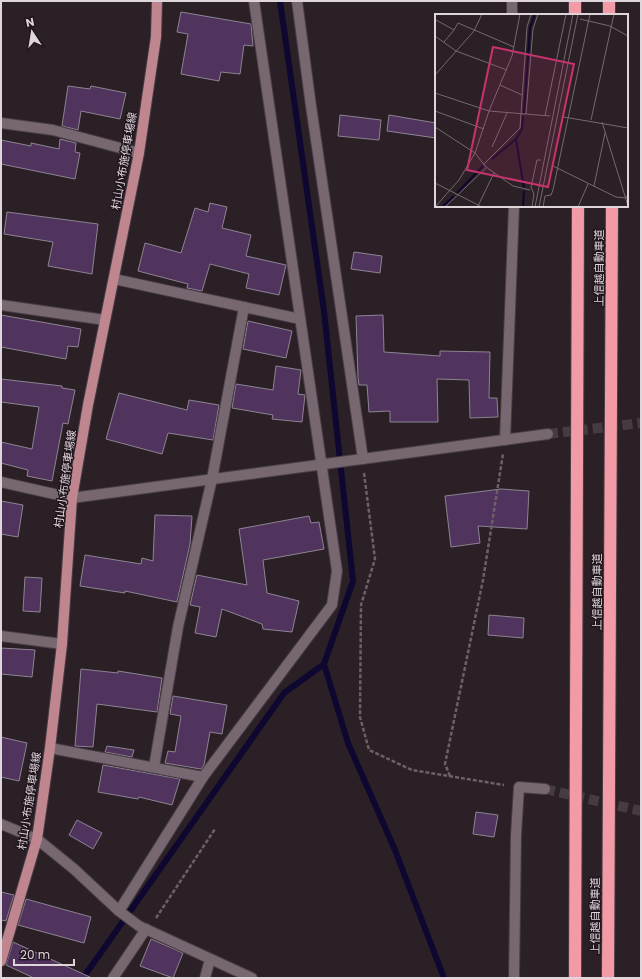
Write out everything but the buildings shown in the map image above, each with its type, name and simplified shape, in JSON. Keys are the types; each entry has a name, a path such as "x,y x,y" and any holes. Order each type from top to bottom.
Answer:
{"highway":[{"path":"575,1 575,14"},
{"path":"609,1 609,14"},
{"name":"上信越自動車道","path":"575,978 578,207"},
{"name":"上信越自動車道","path":"608,978 612,207"}],"main road":[{"name":"村山小布施停車場線","path":"1,961 37,839 50,748 62,644 72,498 88,405 139,153 156,37 156,1"}],"street":[{"path":"119,911 202,777 332,605 337,572 324,464 300,319 254,1"},
{"path":"297,1 363,459"},
{"path":"512,1 512,14"},
{"path":"1,123 53,130 139,153"},
{"path":"505,440 514,207"},
{"path":"114,279 300,319"},
{"path":"1,305 105,320"},
{"path":"154,767 178,628 212,479 244,307"},
{"path":"1,482 72,498 548,434"},
{"path":"1,636 62,644"},
{"path":"50,748 202,777"},
{"path":"514,978 516,835 519,787 545,789"},
{"path":"1,824 37,839 74,869 119,911 146,929 252,978"},
{"path":"113,978 146,929"},
{"path":"205,978 210,959"}],"path":[{"path":"450,776 445,764 483,580 505,440"},
{"path":"363,459 375,559 361,605 360,717 369,750 412,770 519,787"},
{"path":"146,929 159,916 215,828"}],"waterway":[{"path":"83,978 284,693 324,664 353,581 324,311 280,1"},
{"path":"324,664 348,743 395,850 444,978"}],"tunnel":[{"path":"548,434 641,423"},
{"path":"545,789 641,811"}]}
